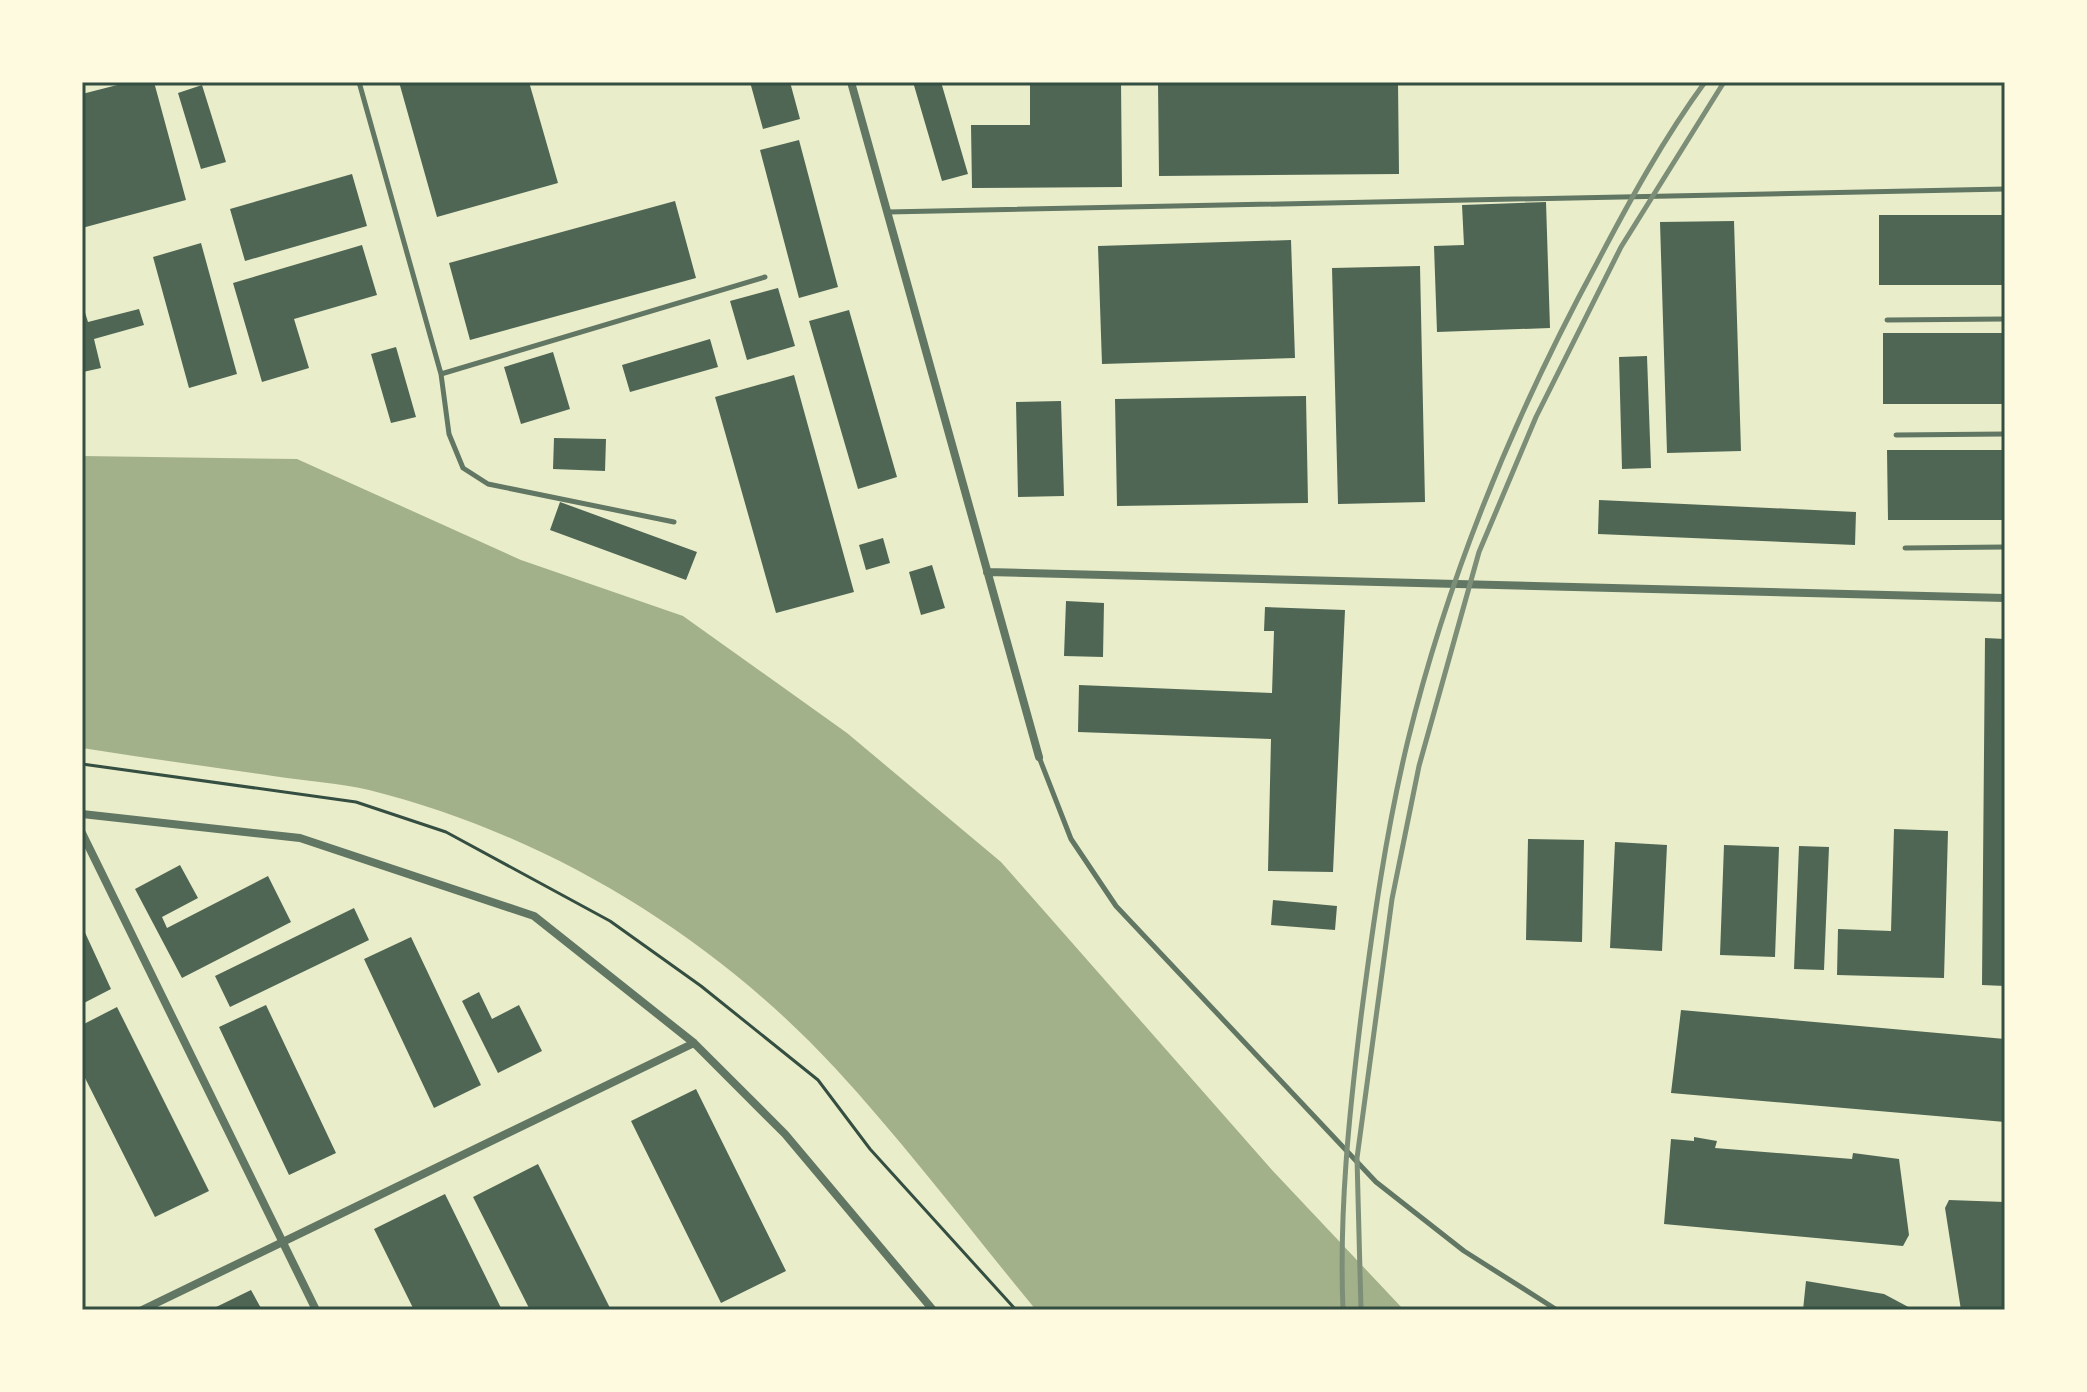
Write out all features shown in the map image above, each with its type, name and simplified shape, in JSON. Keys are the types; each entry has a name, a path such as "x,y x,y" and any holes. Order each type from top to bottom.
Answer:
{"street":[{"path":"851,82 1039,757"},
{"path":"987,572 2005,598"},
{"path":"82,814 300,838 534,916 694,1043 785,1134 933,1310"},
{"path":"82,833 316,1310"},
{"path":"142,1310 694,1043"}],"lane":[{"path":"359,82 441,374 449,434 463,468 511,491 674,522"},
{"path":"887,212 2005,189"},
{"path":"441,374 765,277"},
{"path":"1887,320 2005,319"},
{"path":"1896,435 2005,434"},
{"path":"1905,548 2005,547"},
{"path":"1039,757 1071,839 1126,918 1376,1182 1464,1251 1557,1310"}],"shaded area":[{"path":"82,456 297,459 521,560 683,616 847,733 1001,862 1272,1170 1404,1310 1036,1310 887,1127 787,1020 680,933 622,896 562,862 499,833 435,809 369,790 82,748"}],"building":[{"path":"129,82 154,82 186,200 82,228 82,94"},
{"path":"399,82 529,82 558,183 437,217"},
{"path":"750,82 790,82 800,119 763,129"},
{"path":"913,82 941,82 968,174 942,181"},
{"path":"1030,82 1121,82 1122,187 972,188 971,125 1030,125"},
{"path":"1158,82 1398,82 1399,174 1159,176"},
{"path":"202,85 226,162 201,169 178,93"},
{"path":"799,140 838,287 799,298 760,150"},
{"path":"352,174 367,226 245,261 230,209"},
{"path":"675,201 696,278 470,340 449,263"},
{"path":"1546,202 1550,328 1437,332 1434,246 1464,245 1462,205"},
{"path":"1879,215 2005,215 2005,285 1879,285"},
{"path":"1734,221 1741,451 1667,453 1660,222"},
{"path":"1291,240 1295,358 1102,364 1098,246"},
{"path":"201,243 237,374 189,388 153,257"},
{"path":"362,245 377,295 294,319 309,368 262,382 233,283"},
{"path":"1420,266 1425,502 1338,504 1332,268"},
{"path":"778,288 795,346 747,360 730,301"},
{"path":"82,303 88,322 139,309 144,325 94,339 101,368 83,372"},
{"path":"849,310 897,477 858,489 809,321"},
{"path":"1883,333 2005,333 2005,404 1883,404"},
{"path":"710,339 718,367 630,392 622,365"},
{"path":"396,347 416,417 391,423 371,354"},
{"path":"553,352 570,409 521,424 504,367"},
{"path":"1647,356 1651,468 1622,469 1619,357"},
{"path":"794,375 854,592 776,613 715,397"},
{"path":"1306,396 1308,503 1117,506 1115,399"},
{"path":"1061,401 1064,496 1018,497 1016,402"},
{"path":"554,438 606,439 605,471 553,469"},
{"path":"1887,450 2005,450 2005,520 1888,520"},
{"path":"1599,500 1856,512 1855,545 1598,534"},
{"path":"560,502 697,552 686,580 550,530"},
{"path":"883,538 890,563 866,570 859,545"},
{"path":"932,565 945,608 921,615 909,572"},
{"path":"1066,601 1104,603 1103,657 1064,656"},
{"path":"1265,607 1345,610 1333,872 1268,871 1271,739 1078,732 1079,685 1272,693 1274,631 1264,631"},
{"path":"1985,638 2005,639 2005,986 1982,985"},
{"path":"1894,829 1948,831 1944,978 1837,975 1838,929 1891,931"},
{"path":"1528,839 1584,840 1582,942 1526,940"},
{"path":"1615,842 1667,845 1662,951 1610,948"},
{"path":"1724,845 1779,847 1775,957 1720,955"},
{"path":"1799,846 1829,847 1824,970 1794,969"},
{"path":"180,865 198,898 162,917 167,928 268,876 291,922 182,978 135,889"},
{"path":"1273,900 1337,906 1335,930 1271,925"},
{"path":"354,908 369,940 230,1007 215,976"},
{"path":"82,926 111,989 82,1004 83,970"},
{"path":"411,937 481,1085 434,1108 364,959"},
{"path":"479,992 492,1019 519,1005 542,1051 498,1073 462,1001"},
{"path":"266,1005 336,1153 289,1175 219,1027"},
{"path":"117,1007 209,1191 155,1217 82,1072 82,1025"},
{"path":"1681,1010 2005,1039 2005,1122 1671,1093"},
{"path":"696,1089 786,1271 721,1303 631,1121"},
{"path":"1694,1137 1717,1141 1715,1148 1852,1159 1853,1153 1899,1159 1909,1235 1903,1246 1664,1224 1671,1139 1694,1141"},
{"path":"538,1164 611,1310 530,1310 473,1197"},
{"path":"445,1194 502,1310 414,1310 374,1229"},
{"path":"1949,1200 2005,1202 2005,1310 1961,1310 1945,1208"},
{"path":"1806,1281 1884,1294 1914,1310 1803,1310"},
{"path":"251,1290 262,1310 210,1310"}],"railway":[{"path":"1343,1310 1342,1236 1346,1163 1375,912 1408,740 1443,616 1488,494 1539,376 1635,192 1705,82"},
{"path":"1361,1310 1357,1158 1392,899 1419,766 1479,552 1536,417 1621,247 1724,82"}]}
